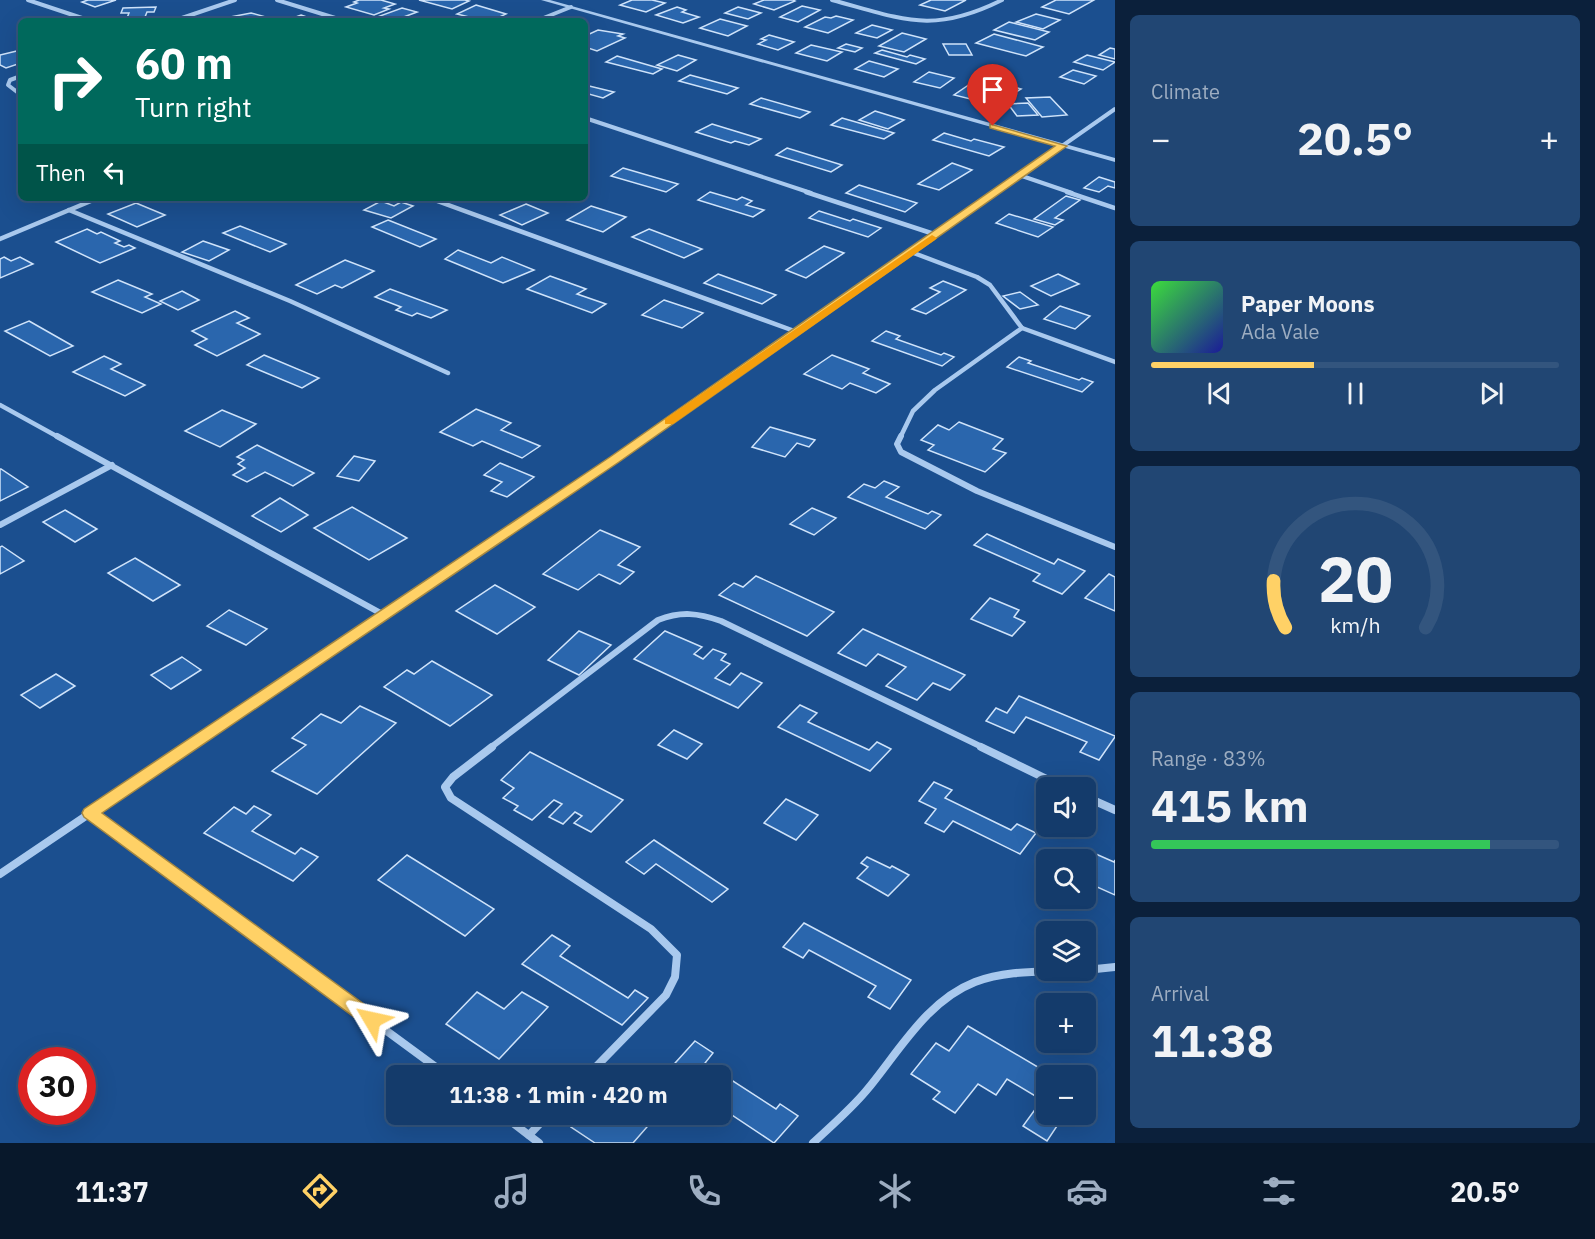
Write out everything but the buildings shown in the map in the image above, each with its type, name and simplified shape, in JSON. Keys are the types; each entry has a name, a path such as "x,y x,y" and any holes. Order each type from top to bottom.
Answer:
{"street":[{"path":"28,0 82,18"},
{"path":"182,18 235,0"},
{"path":"277,0 335,18"},
{"path":"544,0 1115,160"},
{"path":"832,0 902,17 943,22 974,14 1002,0"},
{"path":"544,18 571,7"},
{"path":"18,77 10,80 8,85 11,90 18,94"},
{"path":"0,874 797,332 1115,109"},
{"path":"588,119 937,235"},
{"path":"1022,176 1115,208"},
{"path":"0,239 91,201"},
{"path":"437,201 797,332"},
{"path":"69,210 290,302 448,373"},
{"path":"911,252 956,268 990,285 1022,328 1115,362"},
{"path":"1022,328 935,390 913,411 897,444 901,453 977,491 1115,547"},
{"path":"0,405 384,615"},
{"path":"0,525 112,465"},
{"path":"598,1065 666,995 675,977 676,955 651,929 451,798 445,787 453,777 658,620 677,612 695,613 721,621 1042,777"},
{"path":"1096,801 1115,810"},
{"path":"90,813 433,1065"},
{"path":"1096,969 1115,967"},
{"path":"813,1143 853,1106 924,1020 953,994 976,982 1004,976 1036,973"},
{"path":"516,1125 539,1143"},
{"path":"529,1135 539,1125"}],"slow traffic":[{"path":"669,421 932,238"}],"route":[{"path":"372,1020 90,813 614,459 1062,146 993,126"}]}
